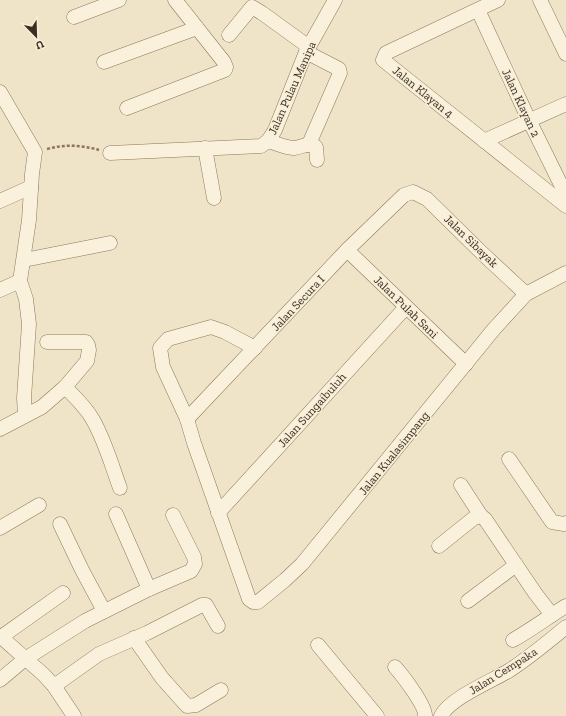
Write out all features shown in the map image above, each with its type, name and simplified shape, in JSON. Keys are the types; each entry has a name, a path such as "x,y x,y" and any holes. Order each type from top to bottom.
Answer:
{"street":[{"path":"74,17 119,0"},
{"path":"128,108 225,70 226,67 224,62 175,0"},
{"name":"Jalan Pulau Manipa","path":"110,153 261,146 268,141 275,130 308,50 335,0"},
{"name":"Jalan Klayan 4","path":"498,0 386,53 383,60 566,206"},
{"path":"540,0 566,54"},
{"path":"229,35 252,7 262,13 308,50 340,69 340,73 309,144"},
{"name":"Jalan Klayan 2","path":"478,10 566,195"},
{"path":"104,62 197,28"},
{"path":"0,92 35,152 29,220 20,281 26,299 29,324 24,398 25,415"},
{"path":"484,141 566,104"},
{"path":"268,141 292,148 309,144 316,147 317,160"},
{"path":"205,148 214,198"},
{"path":"0,200 31,187"},
{"name":"Jalan Secura I","path":"187,419 347,250 404,195 413,192"},
{"name":"Jalan Sibayak","path":"413,192 427,199 526,294"},
{"path":"24,260 110,243"},
{"name":"Jalan Pulah Sani","path":"347,250 466,364"},
{"name":"Jalan Kualasimpang","path":"218,513 249,599 253,602 258,602 302,564 494,329 526,294 566,273"},
{"path":"0,290 20,281"},
{"name":"Jalan Sungaibuluh","path":"218,513 406,308"},
{"path":"218,513 187,419 163,367 160,348 168,340 211,328 225,332 255,348"},
{"path":"0,429 42,407 65,387 87,361 89,350 86,342 47,342"},
{"path":"65,387 85,408 99,431 120,488"},
{"path":"509,459 552,522 566,523"},
{"path":"461,485 481,516 486,519 516,565 552,615"},
{"path":"0,528 39,505"},
{"path":"116,514 149,589"},
{"path":"0,680 25,659 85,621 149,589 191,571 195,564 194,557 173,515"},
{"path":"439,546 474,518 481,516"},
{"path":"60,524 104,612"},
{"path":"468,601 516,565"},
{"path":"63,593 1,636 44,675 54,686 74,716"},
{"path":"54,686 99,654 202,605 206,605 209,608 218,626"},
{"path":"513,640 566,606"},
{"name":"Jalan Cempaka","path":"441,716 454,702 510,669 550,641 566,627"},
{"path":"134,638 162,678 187,706 191,707 196,705 221,690"},
{"path":"318,645 377,716"},
{"path":"395,667 416,695 426,712 425,716"}],"path":[{"path":"35,152 60,146 85,146 110,153"}]}
